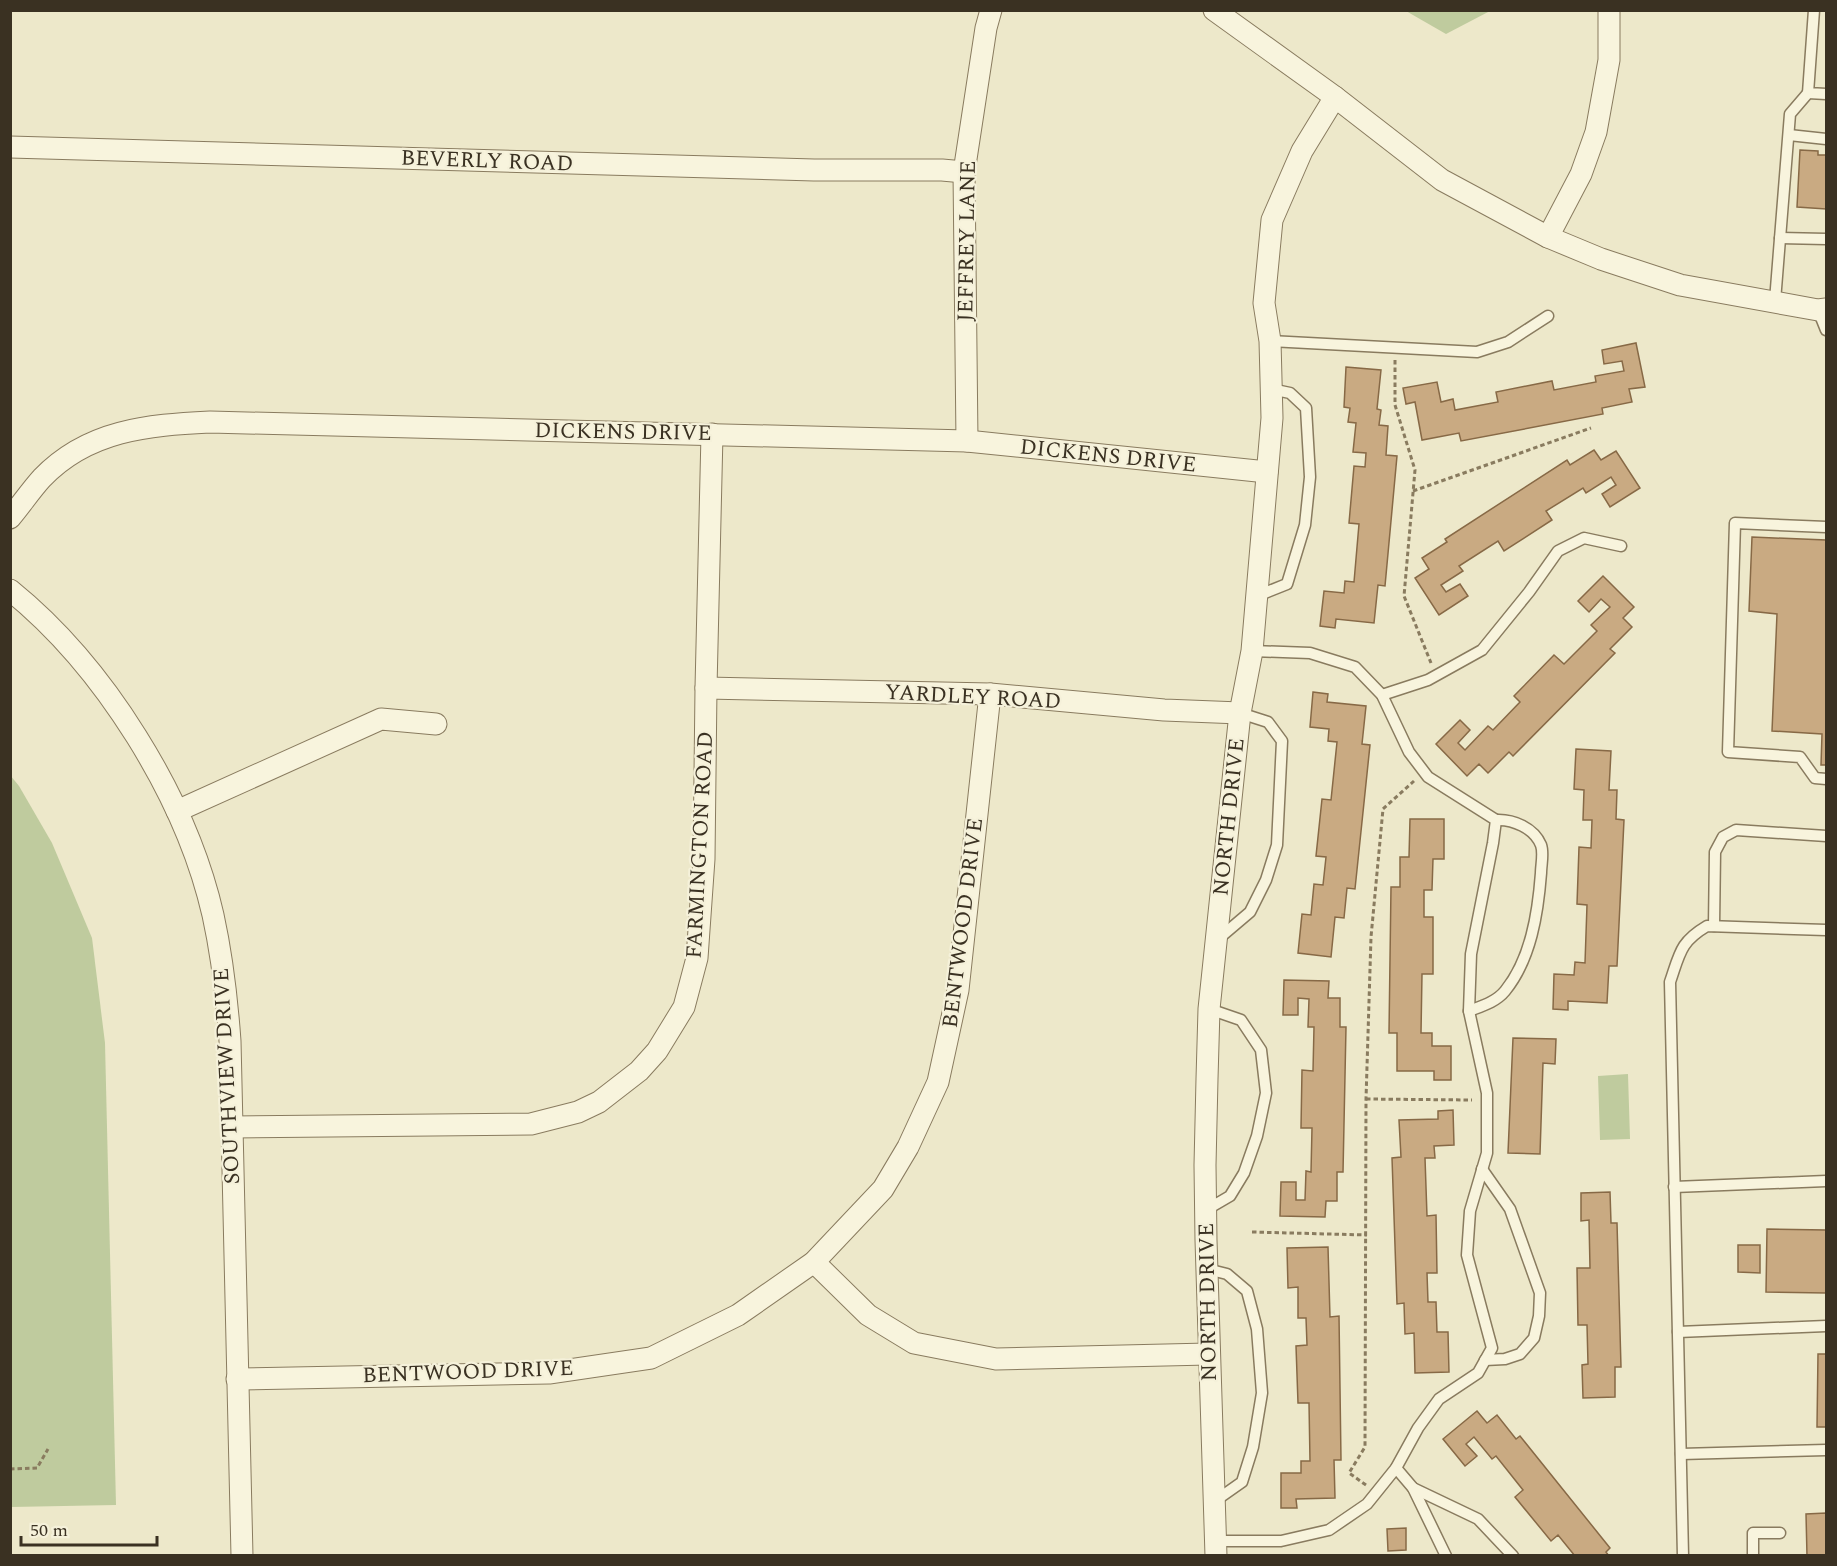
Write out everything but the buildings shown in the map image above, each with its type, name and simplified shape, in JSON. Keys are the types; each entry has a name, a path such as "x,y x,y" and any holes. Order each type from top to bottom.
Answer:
{"street":[{"name":"JEFFREY LANE","path":"967,441 964,172 986,28 991,10"},
{"path":"1214,10 1335,97 1442,180 1548,237 1601,260 1680,285 1822,310"},
{"path":"1548,237 1581,174 1596,132 1609,60 1609,10"},
{"name":"NORTH DRIVE","path":"1216,1548 1208,1354 1204,1165 1209,1009 1240,713 1252,651 1272,418 1270,341 1264,303 1272,220 1302,151 1335,97"},
{"name":"BEVERLY ROAD","path":"10,147 814,171 942,170 964,172"},
{"name":"DICKENS DRIVE","path":"10,518 42,478 69,456 111,435 158,424 210,422 967,441 1267,472"},
{"name":"FARMINGTON ROAD","path":"232,1127 531,1124 578,1112 599,1102 639,1071 657,1051 684,1007 697,958 704,859 712,434"},
{"name":"SOUTHVIEW DRIVE","path":"10,590 33,608 84,663 139,741 177,811 212,913 227,1002 242,1556"},
{"name":"YARDLEY ROAD","path":"706,688 990,694 1164,710 1240,713"},
{"name":"BENTWOOD DRIVE","path":"237,1379 549,1372 651,1358 738,1316 814,1262 883,1189 908,1148 938,1082 958,990 990,694"},
{"path":"177,811 381,719 436,724"},
{"path":"814,1262 868,1316 914,1343 996,1359 1208,1354"}],"lane":[{"path":"1775,301 1790,114 1808,93 1814,10"},
{"path":"1808,93 1827,94"},
{"path":"1789,135 1827,139"},
{"path":"1780,238 1827,239"},
{"path":"1822,310 1827,330"},
{"path":"1270,341 1477,352 1508,342 1548,316"},
{"path":"1257,596 1287,584 1305,525 1310,477 1306,408 1290,393 1271,389"},
{"path":"1827,527 1735,523 1728,752 1800,756 1815,778 1827,779"},
{"path":"1382,695 1436,676 1482,650 1529,592 1558,551 1584,538 1621,546"},
{"path":"1252,651 1310,653 1355,667 1382,695 1409,752 1428,777 1496,820 1514,822 1536,837 1542,848 1539,898 1532,935 1518,969 1505,992 1494,1001 1469,1011"},
{"path":"1216,940 1250,912 1266,880 1277,845 1282,741 1268,722 1240,713"},
{"path":"1216,1548 1281,1541 1329,1530 1366,1504 1396,1468 1418,1428 1439,1399 1478,1372 1492,1348 1467,1255 1470,1210 1487,1153 1487,1100 1469,1011 1471,954 1496,820"},
{"path":"1714,926 1715,852 1722,837 1736,830 1827,836"},
{"path":"1683,1556 1670,982 1682,947 1690,936 1707,926 1827,930"},
{"path":"1206,1210 1230,1196 1244,1173 1257,1136 1266,1093 1261,1050 1241,1020 1209,1009"},
{"path":"1482,1168 1510,1209 1540,1293 1539,1316 1534,1338 1520,1354 1505,1359 1485,1360"},
{"path":"1674,1187 1827,1181"},
{"path":"1207,1269 1227,1274 1247,1291 1257,1329 1262,1393 1253,1447 1242,1482 1215,1501"},
{"path":"1678,1332 1827,1326"},
{"path":"1681,1454 1827,1450"},
{"path":"1396,1468 1413,1488 1446,1556"},
{"path":"1413,1488 1478,1519 1513,1556"},
{"path":"1753,1556 1753,1533 1780,1533"}],"path":[{"path":"1395,348 1395,405 1415,470 1404,596 1436,676"},
{"path":"1413,491 1591,429"},
{"path":"1376,1492 1349,1473 1365,1447 1366,1099 1371,937 1383,809 1424,771"},
{"path":"1366,1099 1487,1100"},
{"path":"1252,1232 1366,1234"},
{"path":"10,1469 37,1468 48,1449"}],"green space":[{"path":"1406,11 1490,11 1446,34"},
{"path":"10,775 19,786 52,843 92,938 105,1043 116,1505 11,1507"},
{"path":"1628,1074 1630,1139 1600,1140 1598,1076"}]}
